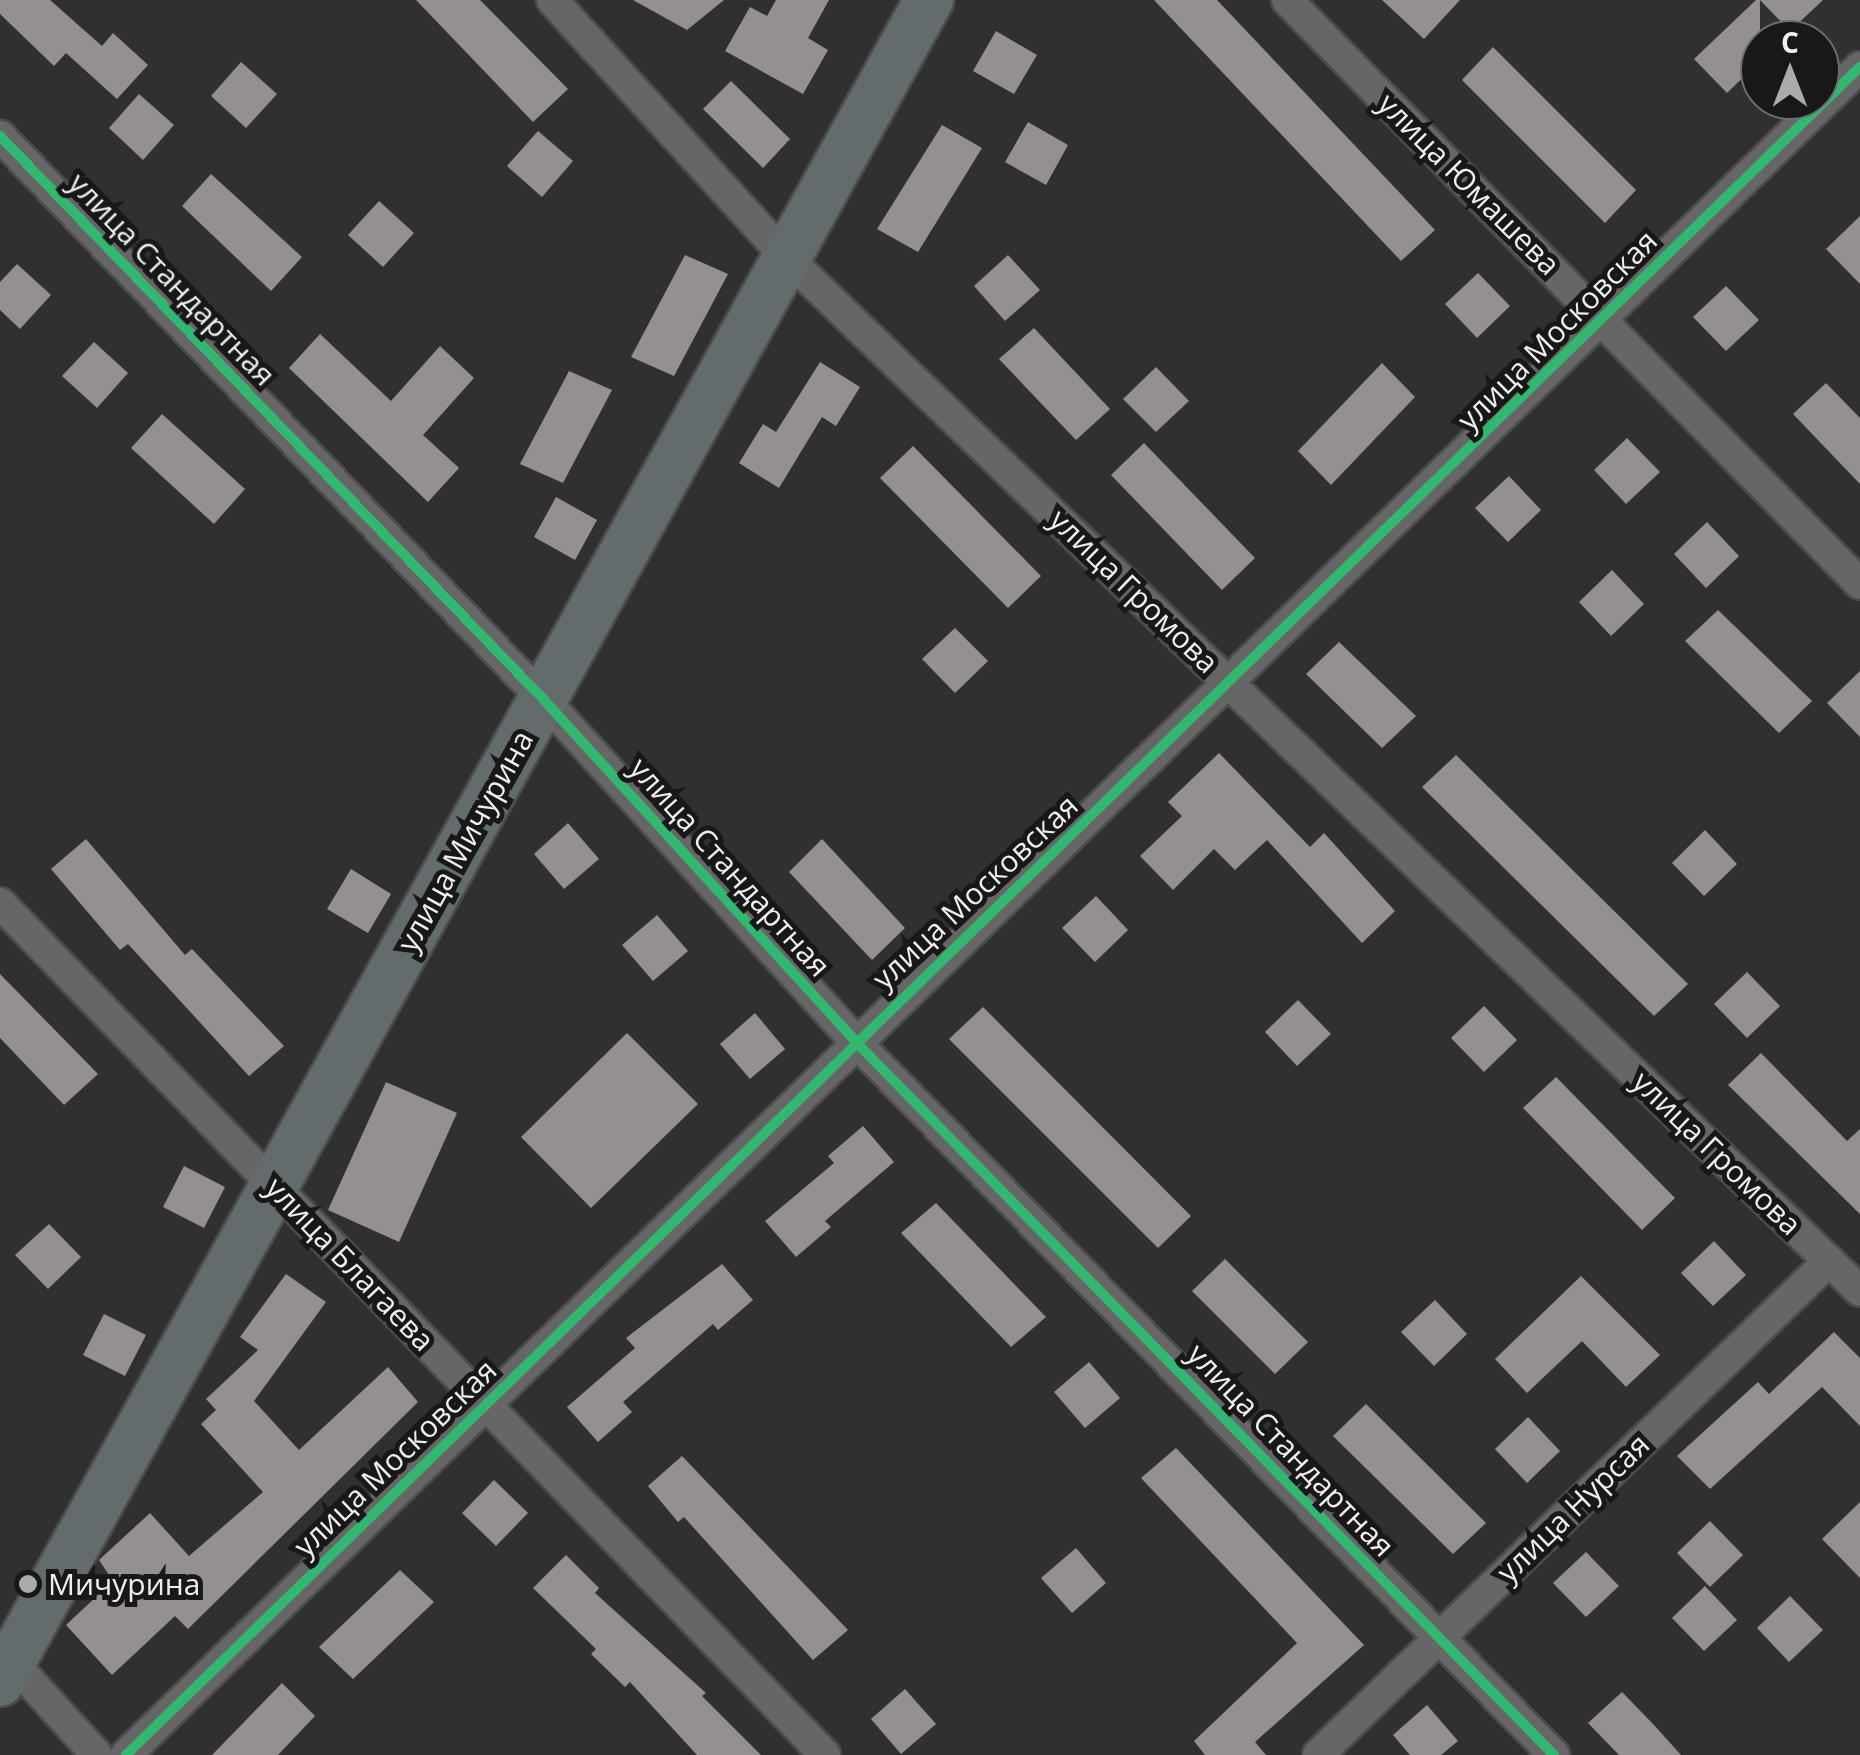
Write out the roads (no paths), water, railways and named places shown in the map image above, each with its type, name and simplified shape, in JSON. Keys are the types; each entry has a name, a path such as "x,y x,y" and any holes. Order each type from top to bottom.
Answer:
{"main road":[{"name":"улица Мичурина","path":"4,1664 544,700 929,0"}],"street":[{"name":"улица Громова","path":"552,0 787,258 1860,1292"},
{"name":"улица Юмашева","path":"1287,0 1860,584"},
{"name":"улица Московская","path":"126,1755 854,1040 1232,685 1860,67"},
{"name":"улица Стандартная","path":"0,136 544,700 854,1040 1554,1755"},
{"name":"улица Благаева","path":"0,902 825,1755"},
{"name":"улица Нурсая","path":"1318,1755 1829,1261"},
{"path":"4,1664 97,1755"}],"place":[{"name":"Мичурина","path":"28,1584"}]}
